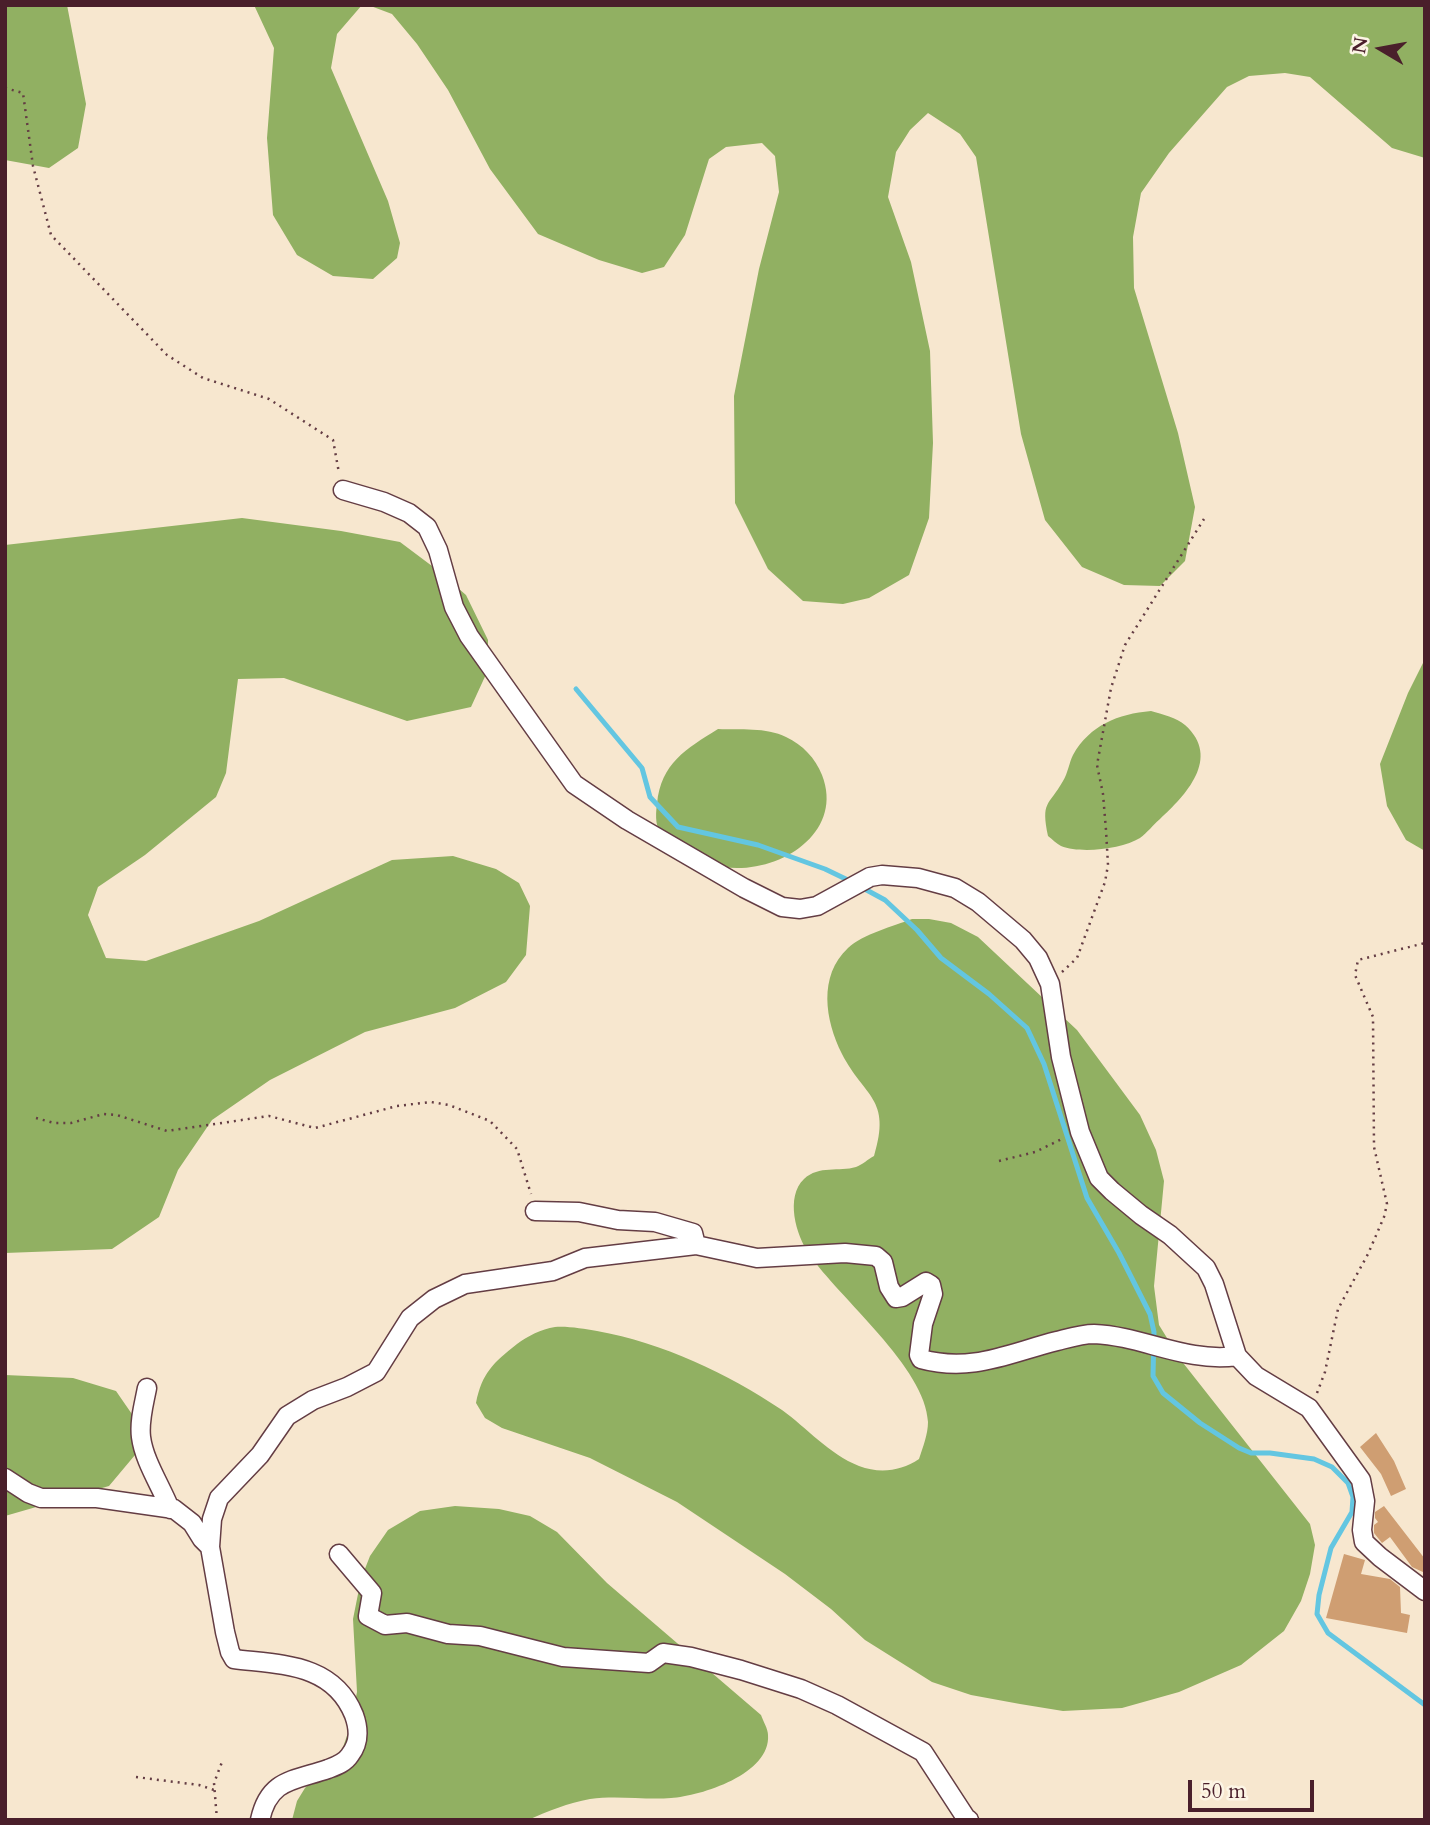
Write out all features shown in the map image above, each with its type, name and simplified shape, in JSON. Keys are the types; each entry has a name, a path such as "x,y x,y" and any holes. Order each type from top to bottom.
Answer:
{"street":[{"path":"343,490 396,507 427,527 438,550 454,607 469,636 574,784 638,827 782,907 800,909 817,905 870,877 897,875 955,888 978,902 1023,940 1038,958 1050,985 1060,1057 1080,1132 1100,1178 1141,1215 1171,1235 1206,1268 1214,1284 1237,1356 1256,1376 1309,1408 1361,1480 1365,1501 1362,1530 1364,1542 1425,1591"},
{"path":"535,1211 579,1212 618,1220 655,1223 692,1233 696,1245"},
{"path":"260,1820 267,1797 276,1787 340,1765 350,1756 359,1728 349,1703 328,1680 315,1672 293,1666 234,1659 227,1642 210,1547 212,1520 219,1498 260,1455 287,1416 313,1400 376,1372 406,1323 434,1299 465,1284 554,1271 585,1258 696,1245 757,1258 845,1253 876,1256 883,1262 889,1287 896,1298 926,1282 929,1283 933,1294 923,1324 919,1355 927,1361 953,1365 987,1362 1040,1345 1093,1334 1206,1357 1237,1356"},
{"path":"147,1388 141,1436 144,1450 170,1509"},
{"path":"5,1478 41,1498 97,1498 170,1509 183,1514 210,1547"},
{"path":"339,1554 372,1593 368,1616 386,1625 407,1623 448,1634 480,1636 563,1657 649,1663 663,1653 691,1657 801,1689 837,1704 923,1752 969,1820"}],"path":[{"path":"5,88 23,93 33,166 51,235 167,355 203,377 269,399 333,440 343,490"},
{"path":"1050,985 1077,958 1105,882 1108,866 1106,830 1097,765 1111,688 1125,645 1204,519"},
{"path":"1309,1408 1325,1372 1338,1309 1368,1254 1387,1204 1374,1147 1373,1017 1355,975 1356,965 1358,960 1425,943"},
{"path":"36,1118 71,1123 104,1114 117,1115 167,1131 268,1116 315,1128 397,1106 431,1102 449,1105 490,1121 517,1149 535,1211"},
{"path":"999,1161 1034,1152 1057,1141"},
{"path":"217,1820 214,1783 222,1762"},
{"path":"136,1777 199,1785 214,1790"}],"green space":[{"path":"5,5 67,5 86,104 78,148 49,168 5,160"},
{"path":"254,5 362,5 337,34 331,68 388,201 400,243 397,258 373,279 333,276 297,255 273,215 267,138 274,48"},
{"path":"368,5 1425,5 1425,158 1392,148 1310,77 1285,73 1249,76 1227,87 1169,153 1141,193 1133,237 1134,288 1178,433 1195,507 1185,561 1160,586 1124,585 1082,567 1045,520 1021,434 976,157 960,134 928,113 910,130 896,152 888,197 911,262 930,351 933,443 929,518 909,575 869,598 843,604 803,601 768,569 735,503 734,396 759,269 779,192 775,156 762,143 726,147 709,159 685,235 664,267 642,273 599,260 538,234 490,169 448,90 417,44 392,14"},
{"path":"242,518 400,542 466,595 488,640 488,670 471,707 407,721 284,678 238,679 226,773 216,797 145,855 98,887 88,915 106,958 146,961 259,921 392,860 453,856 496,869 519,883 530,906 526,955 506,982 455,1008 365,1032 270,1080 212,1120 178,1170 159,1217 112,1249 5,1253 5,545"},
{"path":"1425,659 1425,851 1406,840 1387,806 1380,764 1408,693"},
{"path":"1151,711 1182,723 1196,738 1200,763 1189,788 1145,834 1132,842 1090,850 1058,844 1048,836 1046,810 1065,778 1073,755 1088,736 1106,723 1127,715"},
{"path":"718,729 770,732 786,737 808,753 822,775 827,798 823,818 812,836 796,850 776,861 754,867 732,868 710,864 665,839 658,828 656,814 659,790 670,768 686,751"},
{"path":"912,919 951,923 978,937 1077,1030 1140,1115 1156,1150 1164,1181 1154,1286 1159,1325 1180,1359 1310,1524 1315,1545 1310,1574 1301,1601 1284,1631 1241,1665 1179,1692 1122,1708 1063,1711 971,1695 932,1682 865,1640 831,1609 785,1574 677,1502 590,1458 502,1428 485,1418 476,1403 485,1376 501,1357 517,1344 550,1328 576,1328 646,1343 717,1372 761,1396 828,1448 859,1466 890,1470 919,1459 928,1422 924,1401 913,1379 879,1334 809,1254 800,1237 794,1216 795,1196 804,1179 823,1170 856,1167 874,1156 879,1137 878,1110 842,1054 832,1027 827,999 832,972 838,959 854,943"},
{"path":"5,1375 73,1378 116,1391 136,1420 135,1455 109,1486 5,1516"},
{"path":"455,1506 499,1509 530,1516 557,1532 607,1583 761,1715 768,1735 766,1749 758,1761 747,1772 699,1793 671,1798 590,1799 528,1820 292,1820 297,1801 305,1788 342,1750 350,1727 357,1692 353,1619 361,1579 370,1556 388,1530 420,1511"}],"building":[{"path":"1376,1433 1394,1461 1406,1489 1391,1496 1381,1474 1360,1447"},
{"path":"1384,1506 1425,1559 1425,1573 1412,1567 1390,1537 1382,1543 1374,1533 1374,1525 1378,1522 1375,1512"},
{"path":"1344,1554 1365,1560 1361,1574 1390,1579 1400,1587 1401,1613 1410,1615 1407,1633 1326,1618"}],"waterway":[{"path":"576,689 642,768 650,797 678,827 758,845 825,869 852,882"},
{"path":"861,887 885,900 917,930 941,958 989,994 1027,1028 1044,1064 1087,1198 1150,1314 1154,1332 1153,1376 1163,1393 1200,1423 1239,1448 1251,1453 1314,1459 1332,1467 1348,1483 1353,1497 1352,1512 1331,1548 1317,1614 1328,1633 1425,1705"}]}
